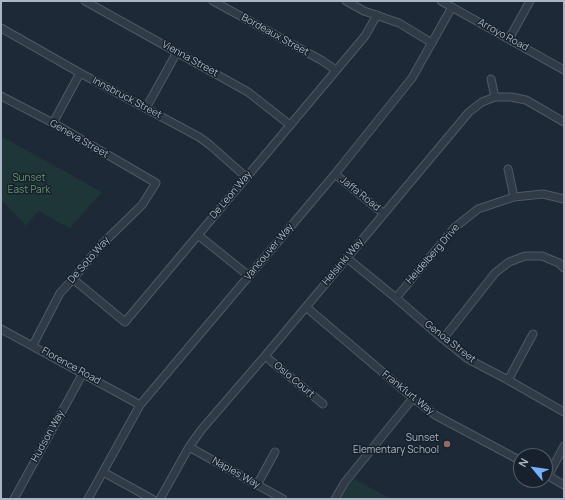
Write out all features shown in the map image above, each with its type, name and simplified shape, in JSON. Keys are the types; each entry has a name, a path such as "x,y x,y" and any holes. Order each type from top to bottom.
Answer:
{"street":[{"name":"Vienna Street","path":"85,1 248,92 290,125"},
{"name":"Bordeaux Street","path":"213,1 321,60 336,70"},
{"path":"346,1 364,11 399,24 432,42"},
{"name":"Arroyo Road","path":"441,1 564,70"},
{"path":"509,39 530,1"},
{"name":"Vancouver Way","path":"88,499 140,405 335,174 412,78 452,7"},
{"name":"De Leon Way","path":"73,280 125,322 365,36 376,15"},
{"name":"Innsbruck Street","path":"1,28 80,73 199,137 246,177"},
{"path":"146,108 177,52"},
{"path":"53,123 80,73"},
{"path":"491,79 495,97"},
{"name":"Geneva Street","path":"1,96 53,123 156,183"},
{"name":"Helsinki Way","path":"160,499 189,447 202,429 469,112 482,102 495,97 511,97 526,100 564,122"},
{"path":"508,168 514,197"},
{"name":"Jaffa Road","path":"335,174 384,214"},
{"name":"De Soto Way","path":"33,345 60,293 73,280 101,245 142,204 156,183"},
{"name":"Heidelberg Drive","path":"396,298 454,228 478,209 514,197 543,194 564,199"},
{"path":"198,235 249,276"},
{"path":"443,339 495,273 509,262 525,256 542,256 559,263 564,268"},
{"name":"Genoa Street","path":"347,258 468,359 564,412"},
{"name":"Frankfurt Way","path":"306,307 435,415 513,457"},
{"name":"Florence Road","path":"1,329 33,345 140,405"},
{"path":"508,380 533,334"},
{"name":"Oslo Court","path":"265,356 323,404"},
{"name":"Hudson Way","path":"14,499 82,373"},
{"path":"335,499 345,482 413,398"},
{"path":"553,464 564,446"},
{"name":"Naples Way","path":"189,447 283,499"},
{"path":"257,485 275,452"},
{"path":"103,472 152,499"},
{"path":"553,479 564,485"}],"green space":[{"name":"Sunset East Park","path":"1,136 102,192 70,228 38,211 26,226 1,199"},
{"path":"355,478 391,499 341,499 348,486"}],"place":[{"name":"Sunset Elementary School","path":"447,444"}]}
